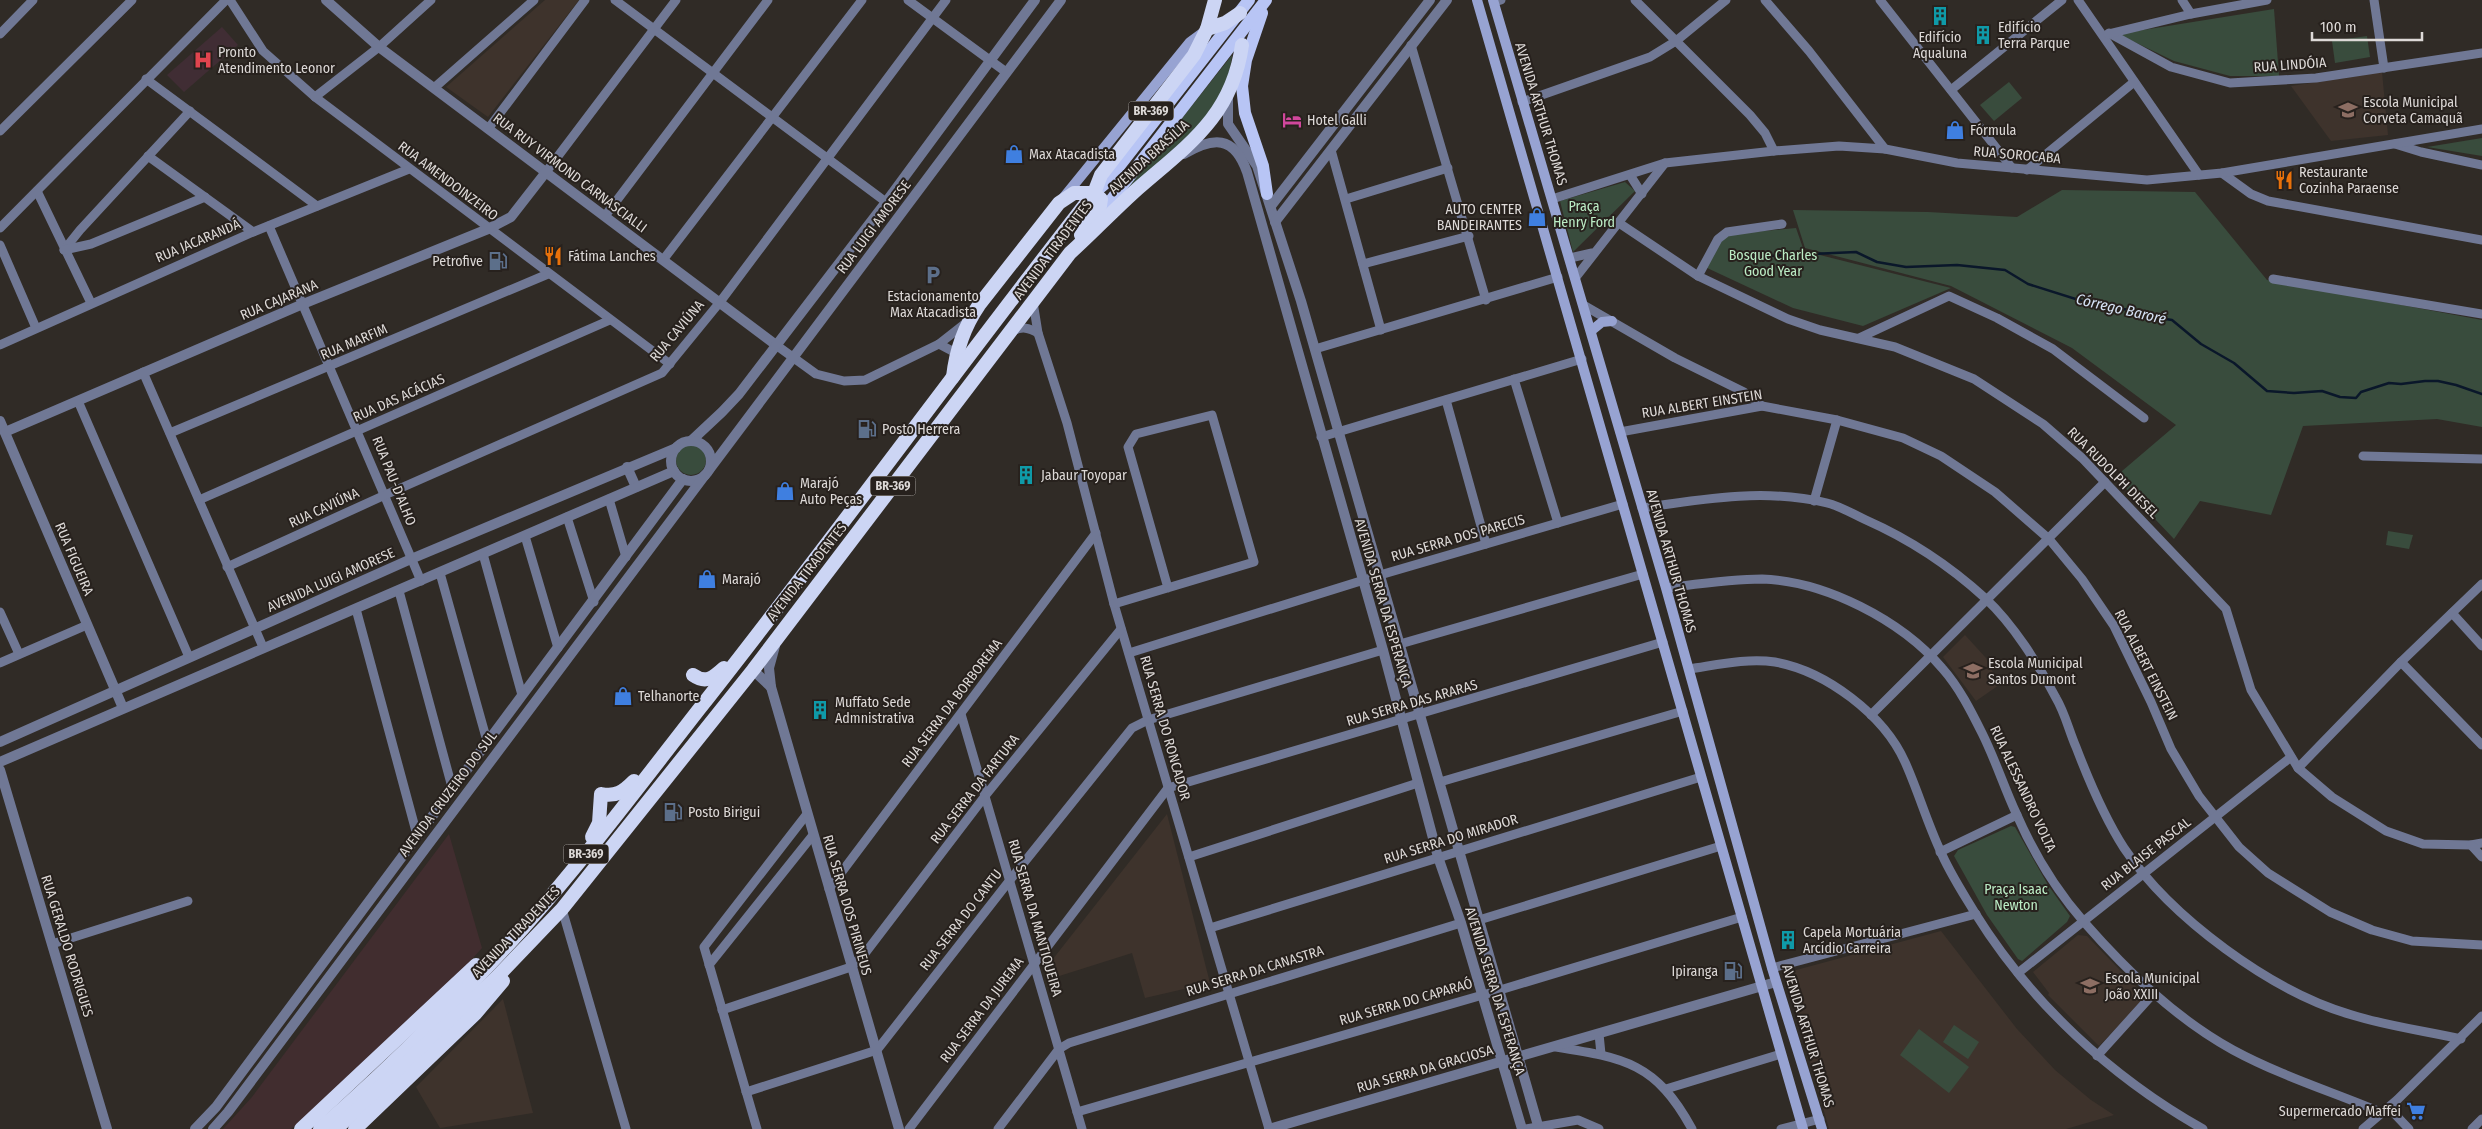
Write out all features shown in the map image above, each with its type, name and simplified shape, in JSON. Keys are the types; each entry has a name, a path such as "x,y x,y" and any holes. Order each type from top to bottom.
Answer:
{"highway":[{"name":"BR-369","path":"1094,193 1101,175 1194,55 1208,29 1215,0"},
{"path":"1208,29 1225,23 1240,13"},
{"name":"AVENIDA BRASÍLIA","path":"1070,253 1119,206 1174,159 1208,125 1228,96 1236,75 1242,45"},
{"path":"953,377 956,354 969,320 1059,203 1074,193 1094,193 1101,199 1100,206 1070,253"},
{"name":"AVENIDA TIRADENTES","path":"320,1129 432,1023 525,925 586,854 751,644 1094,193"},
{"name":"AVENIDA TIRADENTES","path":"336,1129 494,980 562,909 753,670 1070,253"},
{"path":"956,354 989,330"},
{"path":"753,670 750,663 751,654 803,576"},
{"path":"692,674 699,679 713,679 751,644"},
{"path":"586,854 599,823 601,794 612,796 622,793 668,750"},
{"path":"301,1129 472,969 525,925"},
{"path":"355,1129 475,1014 519,963 540,932"}],"main road":[{"name":"AVENIDA TIRADENTES","path":"1094,193 1106,183 1250,0"},
{"path":"1266,0 1252,38 1242,86 1245,113 1263,166 1269,200"},
{"name":"AVENIDA TIRADENTES","path":"1070,253 1266,0"},
{"name":"AVENIDA ARTHUR THOMAS","path":"1478,0 1802,1126"},
{"name":"AVENIDA ARTHUR THOMAS","path":"1496,1 1522,102 1576,277 1631,473 1666,588 1776,982 1821,1124"},
{"path":"1059,203 1190,42 1208,29"},
{"path":"1544,229 1559,225"},
{"path":"1564,296 1584,306"},
{"path":"1591,331 1602,322 1612,320"},
{"path":"1616,478 1631,473"},
{"path":"1654,611 1670,606"},
{"path":"1693,748 1709,743"}],"street":[{"path":"0,34 33,0"},
{"path":"0,132 132,0"},
{"path":"0,228 146,79 228,0"},
{"name":"RUA AMENDOINZEIRO","path":"228,0 263,52 315,97 488,229 670,364"},
{"name":"RUA RUY VIRMOND CARNASCIALLI","path":"327,0 379,46 816,374 844,381 865,380 939,344 969,320"},
{"path":"315,97 379,46 430,0"},
{"path":"434,88 534,0"},
{"path":"488,129 585,0"},
{"path":"615,0 886,202"},
{"path":"546,172 676,0"},
{"path":"605,216 768,0"},
{"path":"663,260 862,0"},
{"path":"908,0 1006,72"},
{"name":"RUA CAVIÚNA","path":"228,568 385,495 662,373 720,302 826,158 934,19 946,0"},
{"name":"RUA LUIGI AMORESE","path":"691,440 728,406 776,345 886,202 1035,0"},
{"name":"RUA LUIGI AMORESE","path":"707,472 794,359 853,277 1061,0"},
{"path":"1269,200 1352,100 1430,0"},
{"path":"1275,222 1446,0"},
{"path":"1635,0 1750,115 1765,133 1774,151"},
{"path":"1522,102 1650,57 1676,41 1726,0"},
{"path":"1765,0 1809,51 1885,149"},
{"path":"1880,0 2012,168"},
{"path":"1951,90 2062,0"},
{"path":"2078,0 2106,35 2134,82 2199,175"},
{"path":"2182,0 2191,14"},
{"path":"2106,35 2191,14 2267,0"},
{"path":"2374,0 2384,68"},
{"name":"RUA LINDÓIA","path":"2106,35 2172,66 2230,83 2316,78 2482,53"},
{"path":"1411,45 1469,236 1486,300"},
{"path":"146,79 317,206"},
{"path":"2027,170 2134,82"},
{"name":"AVENIDA SERRA DA ESPERANÇA","path":"1228,96 1228,124 1257,166 1315,349 1538,1128"},
{"path":"1352,100 1363,108"},
{"path":"64,250 80,230 190,111"},
{"name":"RUA SOROCABA","path":"1552,198 1666,163 1840,146 1885,149 1957,163 2147,180 2222,173 2425,137 2482,129"},
{"path":"2421,152 2425,137"},
{"name":"AVENIDA SERRA DA ESPERANÇA","path":"1174,159 1200,145 1217,141 1231,146 1243,161 1383,650 1438,857 1461,923 1480,994 1522,1129"},
{"path":"2392,143 2421,152 2482,165"},
{"path":"1331,150 1381,330"},
{"path":"148,156 253,232"},
{"path":"1576,277 1592,254 1666,163"},
{"path":"1346,199 1448,168"},
{"name":"RUA JACARANDÁ","path":"0,345 90,303 253,232 409,169"},
{"name":"RUA CAJARANA","path":"5,432 303,304 488,229 512,217 546,172"},
{"path":"2222,173 2251,194 2268,201 2482,240"},
{"path":"1630,175 1642,194"},
{"path":"37,191 90,303"},
{"path":"64,250 91,244 205,197"},
{"name":"RUA RUDOLPH DIESEL","path":"1619,223 1698,276 1788,319 1820,330 1895,346 1974,378 2043,424 2082,458 2226,609 2251,690 2298,768 2332,797 2386,831 2424,844 2470,845 2482,843"},
{"path":"1698,276 1718,239 1727,232 1782,224"},
{"name":"RUA PAU-D'ALHO","path":"269,226 359,430 421,581"},
{"path":"853,277 843,269 864,230"},
{"path":"1364,264 1469,236"},
{"path":"0,245 36,328"},
{"path":"1570,258 1592,254"},
{"name":"RUA MARFIM","path":"170,433 548,274"},
{"path":"1315,349 1486,300 1558,277"},
{"path":"2273,279 2482,314"},
{"path":"1859,338 1949,296 1997,318 2053,349 2144,418"},
{"name":"RUA SERRA DO RONCADOR","path":"1033,302 1038,333 1067,423 1121,629 1269,1129"},
{"path":"1584,306 1612,320 1675,358 1744,392 1762,406"},
{"name":"RUA DAS ACÁCIAS","path":"199,500 610,320"},
{"path":"1010,333 1020,328 1031,329 1038,333"},
{"path":"939,344 956,354"},
{"path":"1321,437 1582,359"},
{"path":"143,372 263,647"},
{"path":"1514,379 1558,523"},
{"path":"78,400 189,657"},
{"path":"1446,400 1486,544"},
{"name":"RUA ALBERT EINSTEIN","path":"1620,432 1762,406 1837,420 1903,438 1941,456 1996,492 2049,539 2082,579 2114,626 2151,702 2171,749 2215,819 2239,847 2268,873 2330,912 2372,930 2412,941 2482,945"},
{"path":"1114,604 1168,588 1254,562 1212,415 1136,434 1128,447 1168,588"},
{"path":"1814,501 1837,420"},
{"name":"RUA FIGUEIRA","path":"0,421 123,708"},
{"path":"691,440 703,445 708,450 711,463 707,472 695,480 683,479 674,471 671,459 676,448 691,440"},
{"name":"AVENIDA LUIGI AMORESE","path":"0,742 411,559 676,448"},
{"path":"2363,456 2482,459"},
{"path":"628,467 636,487"},
{"path":"0,762 674,471"},
{"name":"AVENIDA CRUZEIRO DO SUL","path":"213,1129 228,1112 707,472"},
{"name":"AVENIDA CRUZEIRO DO SUL","path":"195,1129 222,1098 452,787 594,602 683,479"},
{"path":"1871,715 2104,482"},
{"path":"1642,508 1721,496 1781,497 1828,503 1883,527 1928,554 1986,599 2025,646 2058,700 2086,774 2124,848 2144,873 2191,923 2233,954 2297,994 2351,1015 2461,1039"},
{"path":"609,499 626,557"},
{"name":"RUA SERRA DOS PARECIS","path":"1128,653 1380,575 1623,504"},
{"path":"567,517 594,602"},
{"name":"RUA SERRA DA BORBOREMA","path":"829,889 1096,533"},
{"path":"526,536 558,648"},
{"path":"483,554 522,695"},
{"path":"440,573 487,741"},
{"path":"1400,644 1643,574"},
{"name":"RUA ALESSANDRO VOLTA","path":"1666,588 1763,579 1811,587 1859,604 1908,636 1942,668 1965,700 1984,735 2017,815 2046,870 2083,920 2153,994 2205,1033 2235,1051 2297,1080 2386,1110"},
{"path":"2298,768 2401,662 2482,584"},
{"path":"399,591 452,787"},
{"path":"356,609 417,834"},
{"path":"0,612 19,654"},
{"path":"2452,613 2482,646"},
{"name":"RUA SERRA DOS PIRINEUS","path":"791,620 773,649 770,659 771,687 899,1129"},
{"path":"0,663 87,625"},
{"name":"RUA SERRA DA FARTURA","path":"851,967 866,952 985,796 1121,629"},
{"name":"RUA SERRA DAS ARARAS","path":"1168,788 1663,642"},
{"name":"RUA SERRA DO CANTU","path":"877,1050 1132,728 1148,720 1383,650"},
{"path":"1689,669 1740,661 1774,662 1798,668 1831,682 1871,715 1896,746 1905,762 1940,852 1976,914 2018,973 2042,1002 2097,1056 2159,1102 2203,1129"},
{"path":"2401,662 2482,745"},
{"path":"753,670 771,687"},
{"path":"1440,782 1683,711"},
{"name":"RUA SERRA DA MANTIQUEIRA","path":"962,714 1082,1129"},
{"name":"RUA BLAISE PASCAL","path":"2018,973 2291,757"},
{"name":"RUA GERALDO RODRIGUES","path":"0,770 107,1129"},
{"name":"RUA SERRA DO MIRADOR","path":"1210,928 1701,777"},
{"path":"1189,857 1418,783"},
{"name":"RUA SERRA DA JUREMA","path":"909,1129 1168,788"},
{"path":"757,1129 704,947 807,814"},
{"path":"1940,852 2017,815"},
{"path":"709,965 813,835"},
{"path":"2470,845 2482,857"},
{"path":"1479,920 1721,846"},
{"path":"52,944 188,901"},
{"path":"562,909 626,1129"},
{"path":"1772,968 1976,914"},
{"name":"RUA SERRA DO CAPARAÓ","path":"1077,1112 1480,994 1500,990 1742,917"},
{"name":"RUA SERRA DA CANASTRA","path":"1059,1049 1069,1043 1461,923"},
{"path":"722,1010 851,967"},
{"name":"RUA SERRA DA GRACIOSA","path":"1269,1129 1776,982"},
{"path":"2097,1056 2153,994"},
{"path":"2363,1129 2386,1110 2461,1039 2482,1016"},
{"path":"1599,1034 1601,1054"},
{"path":"1556,1047 1601,1054 1624,1060 1644,1072 1666,1089 1682,1109 1692,1129"},
{"path":"998,1129 1059,1049"},
{"path":"746,1092 877,1050"},
{"path":"1666,1089 1781,1054"},
{"path":"222,1098 228,1112"},
{"path":"2386,1110 2409,1129"},
{"path":"2472,1129 2482,1119"},
{"path":"1526,1129 1578,1120 1599,1129"},
{"path":"1781,1129 1821,1124"}],"shaded area":[{"path":"545,0 579,0 488,117 446,87"},
{"name":"Pronto Atendimento Leonor","path":"222,27 238,45 184,92 167,75"},
{"name":"Escola Municipal Corveta Camaquã","path":"2382,72 2388,135 2331,141 2291,86"},
{"name":"Escola Municipal Santos Dumont","path":"1965,635 1986,658 1999,685 1976,701 1943,657"},
{"path":"1167,814 1210,983 1145,998 1132,953 1053,978 1049,964"},
{"path":"449,834 482,948 424,1012 341,1088 291,1129 223,1129 252,1097"},
{"path":"1941,931 2017,1029 2055,1070 2091,1100 2114,1115 2066,1129 1829,1129 1785,973"},
{"name":"Escola Municipal João XXIII","path":"2078,935 2087,936 2146,997 2099,1046 2048,995 2049,993 2033,972"},
{"path":"503,999 533,1113 440,1128 416,1087"}],"green space":[{"path":"2274,9 2279,76 2230,76 2174,61 2118,34"},
{"path":"2367,36 2370,57 2335,63 2332,41"},
{"path":"1232,55 1227,77 1217,99 1203,120 1167,158 1112,207"},
{"path":"2009,82 2022,98 1994,121 1980,105"},
{"path":"2482,138 2482,156 2427,147"},
{"name":"Praça Henry Ford","path":"1625,182 1635,191 1573,252 1560,201"},
{"path":"2062,190 2195,192 2267,280 2482,320 2482,427 2437,419 2303,426 2271,515 2200,501 2174,539 2115,477 2176,425 2072,348 1951,286 1805,248 1793,210 1928,212 2017,217"},
{"name":"Bosque Charles Good Year","path":"1796,228 1804,251 1951,288 1863,326 1793,308 1705,267 1719,240 1731,234"},
{"path":"691,445 701,450 706,460 701,470 691,475 681,470 676,460 681,450"},
{"path":"2388,531 2413,535 2409,549 2386,545"},
{"name":"Praça Isaac Newton","path":"2011,826 2015,827 2048,885 2070,916 2067,922 2022,961 2018,959 1987,915 1954,856 1958,850"},
{"path":"1954,1025 1979,1042 1968,1059 1943,1042"},
{"path":"1919,1029 1969,1067 1949,1093 1900,1055"}],"waterway":[{"name":"Córrego Baroré","path":"1768,256 1856,252 1877,262 1906,267 1957,265 2005,270 2028,284 2101,307 2142,311 2153,317 2172,320 2201,344 2234,363 2267,391 2294,393 2322,391 2340,397 2356,398 2361,392 2389,383 2438,381 2482,394"}],"place":[{"name":"Edifício Aqualuna","path":"1940,16"},
{"name":"Edifício Terra Parque","path":"1983,35"},
{"name":"Pronto Atendimento Leonor","path":"203,60"},
{"name":"Escola Municipal Corveta Camaquã","path":"2348,110"},
{"name":"Hotel Galli","path":"1292,120"},
{"name":"Fórmula","path":"1955,130"},
{"name":"Max Atacadista","path":"1014,154"},
{"name":"Restaurante Cozinha Paraense","path":"2284,180"},
{"name":"AUTO CENTER BANDEIRANTES","path":"1537,217"},
{"name":"Fátima Lanches","path":"553,256"},
{"name":"Petrofive","path":"498,261"},
{"name":"Estacionamento Max Atacadista","path":"933,275"},
{"name":"Posto Herrera","path":"867,429"},
{"name":"Jabaur Toyopar","path":"1026,475"},
{"name":"Marajó Auto Peças","path":"785,491"},
{"name":"Marajó","path":"707,579"},
{"name":"Escola Municipal Santos Dumont","path":"1973,671"},
{"name":"Telhanorte","path":"623,696"},
{"name":"Muffato Sede Admnistrativa","path":"820,710"},
{"name":"Posto Birigui","path":"673,812"},
{"name":"Capela Mortuária Arcídio Carreira","path":"1788,940"},
{"name":"Ipiranga","path":"1733,971"},
{"name":"Escola Municipal João XXIII","path":"2090,986"},
{"name":"Supermercado Maffei","path":"2416,1111"}]}
